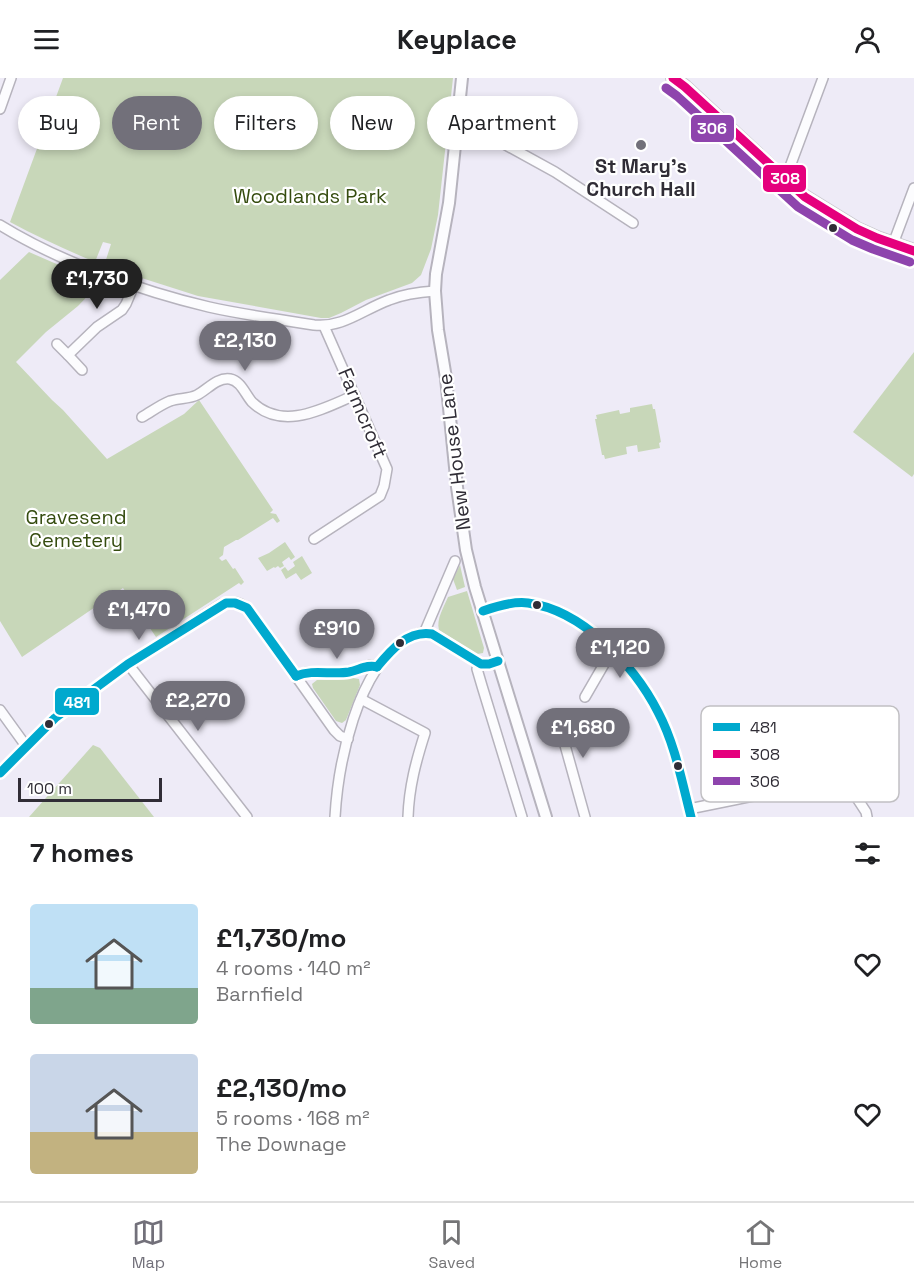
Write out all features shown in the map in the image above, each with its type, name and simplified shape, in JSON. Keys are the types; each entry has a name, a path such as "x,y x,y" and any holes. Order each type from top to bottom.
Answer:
{"main road":[{"path":"673,78 687,82 784,180 810,200 852,226 914,251"}],"street":[{"path":"0,109 11,78"},
{"name":"New House Lane","path":"460,96 462,78"},
{"path":"784,180 824,78"},
{"name":"New House Lane","path":"454,150 449,203 435,291 455,476 475,587 546,817"},
{"path":"515,150 555,172 633,223"},
{"path":"893,244 914,188"},
{"path":"0,225 52,252 134,285 210,307 324,326 340,323 398,297 435,291"},
{"path":"68,355 97,327 122,310 134,285"},
{"name":"Farmcroft","path":"314,539 380,496 387,469 324,326"},
{"path":"57,344 82,370"},
{"path":"142,417 168,402 195,396 216,382 225,379 237,383 261,408 287,417 309,414 355,395"},
{"name":"New House Lane","path":"425,632 455,561"},
{"path":"0,773 55,718 128,664 222,604 233,602 249,610 334,730 340,736 348,739"},
{"path":"483,611 501,604 528,603 547,607 582,626 613,651 638,681 658,711 670,742 690,813 731,802"},
{"path":"335,817 339,777 361,699 377,667 393,649 414,635 425,632 479,663 498,662"},
{"path":"585,697 613,651"},
{"path":"479,663 477,668 482,686 522,817"},
{"path":"128,664 248,817"},
{"path":"296,676 306,672 345,673 371,665 377,667"},
{"path":"361,699 425,733 410,785 408,817"},
{"path":"0,710 26,746"},
{"path":"569,725 563,738 585,817"},
{"path":"546,729 563,738"},
{"path":"859,802 867,817"}],"green space":[{"name":"Woodlands Park","path":"63,78 453,78 451,96 427,96 427,150 445,150 438,215 431,249 421,275 412,283 366,300 329,318 321,318 198,296 104,266 111,244 103,242 95,262 52,243 10,222 36,150 100,150 100,96 56,96"},
{"name":"Gravesend Cemetery","path":"29,252 100,283 16,362 107,459 184,414 199,400 273,510 270,513 276,514 280,521 277,523 273,518 224,547 223,555 219,558 222,561 226,559 233,569 235,568 244,582 241,585 239,583 156,637 123,588 22,657 0,621 0,280"},
{"path":"914,352 914,474 912,477 853,432"},
{"path":"652,404 661,442 659,443 660,448 638,452 637,445 626,447 627,454 605,459 602,455 596,415 619,410 620,414 630,412 630,408"},
{"path":"285,542 295,557 291,560 289,557 282,562 284,566 280,568 278,566 267,571 258,558"},
{"path":"302,556 312,573 301,580 296,573 286,579 281,570 285,567 288,571 295,566 293,562"},
{"path":"460,565 465,587 457,590 453,579"},
{"path":"467,591 484,648 483,653 477,654 439,630 439,617 448,597"},
{"path":"359,679 360,685 346,720 342,723 336,721 312,684 317,680"},
{"path":"93,745 100,748 154,817 29,817"}],"transit line":[{"name":"308","path":"673,78 805,197 857,229 914,251"},
{"name":"306","path":"666,88 798,207 852,240 910,262"},
{"name":"481","path":"0,773 55,718 128,664 226,603 235,603 247,608 296,676"},
{"name":"481","path":"483,611 517,603 548,608 568,616 604,642 635,676 648,694 664,724 674,750 691,817"},
{"name":"481","path":"377,667 401,643 415,635 423,634 432,634 481,664 498,661"},
{"name":"481","path":"296,676 309,673 349,672 377,667"}],"place":[{"name":"St Mary's Church Hall","path":"641,145"}]}
